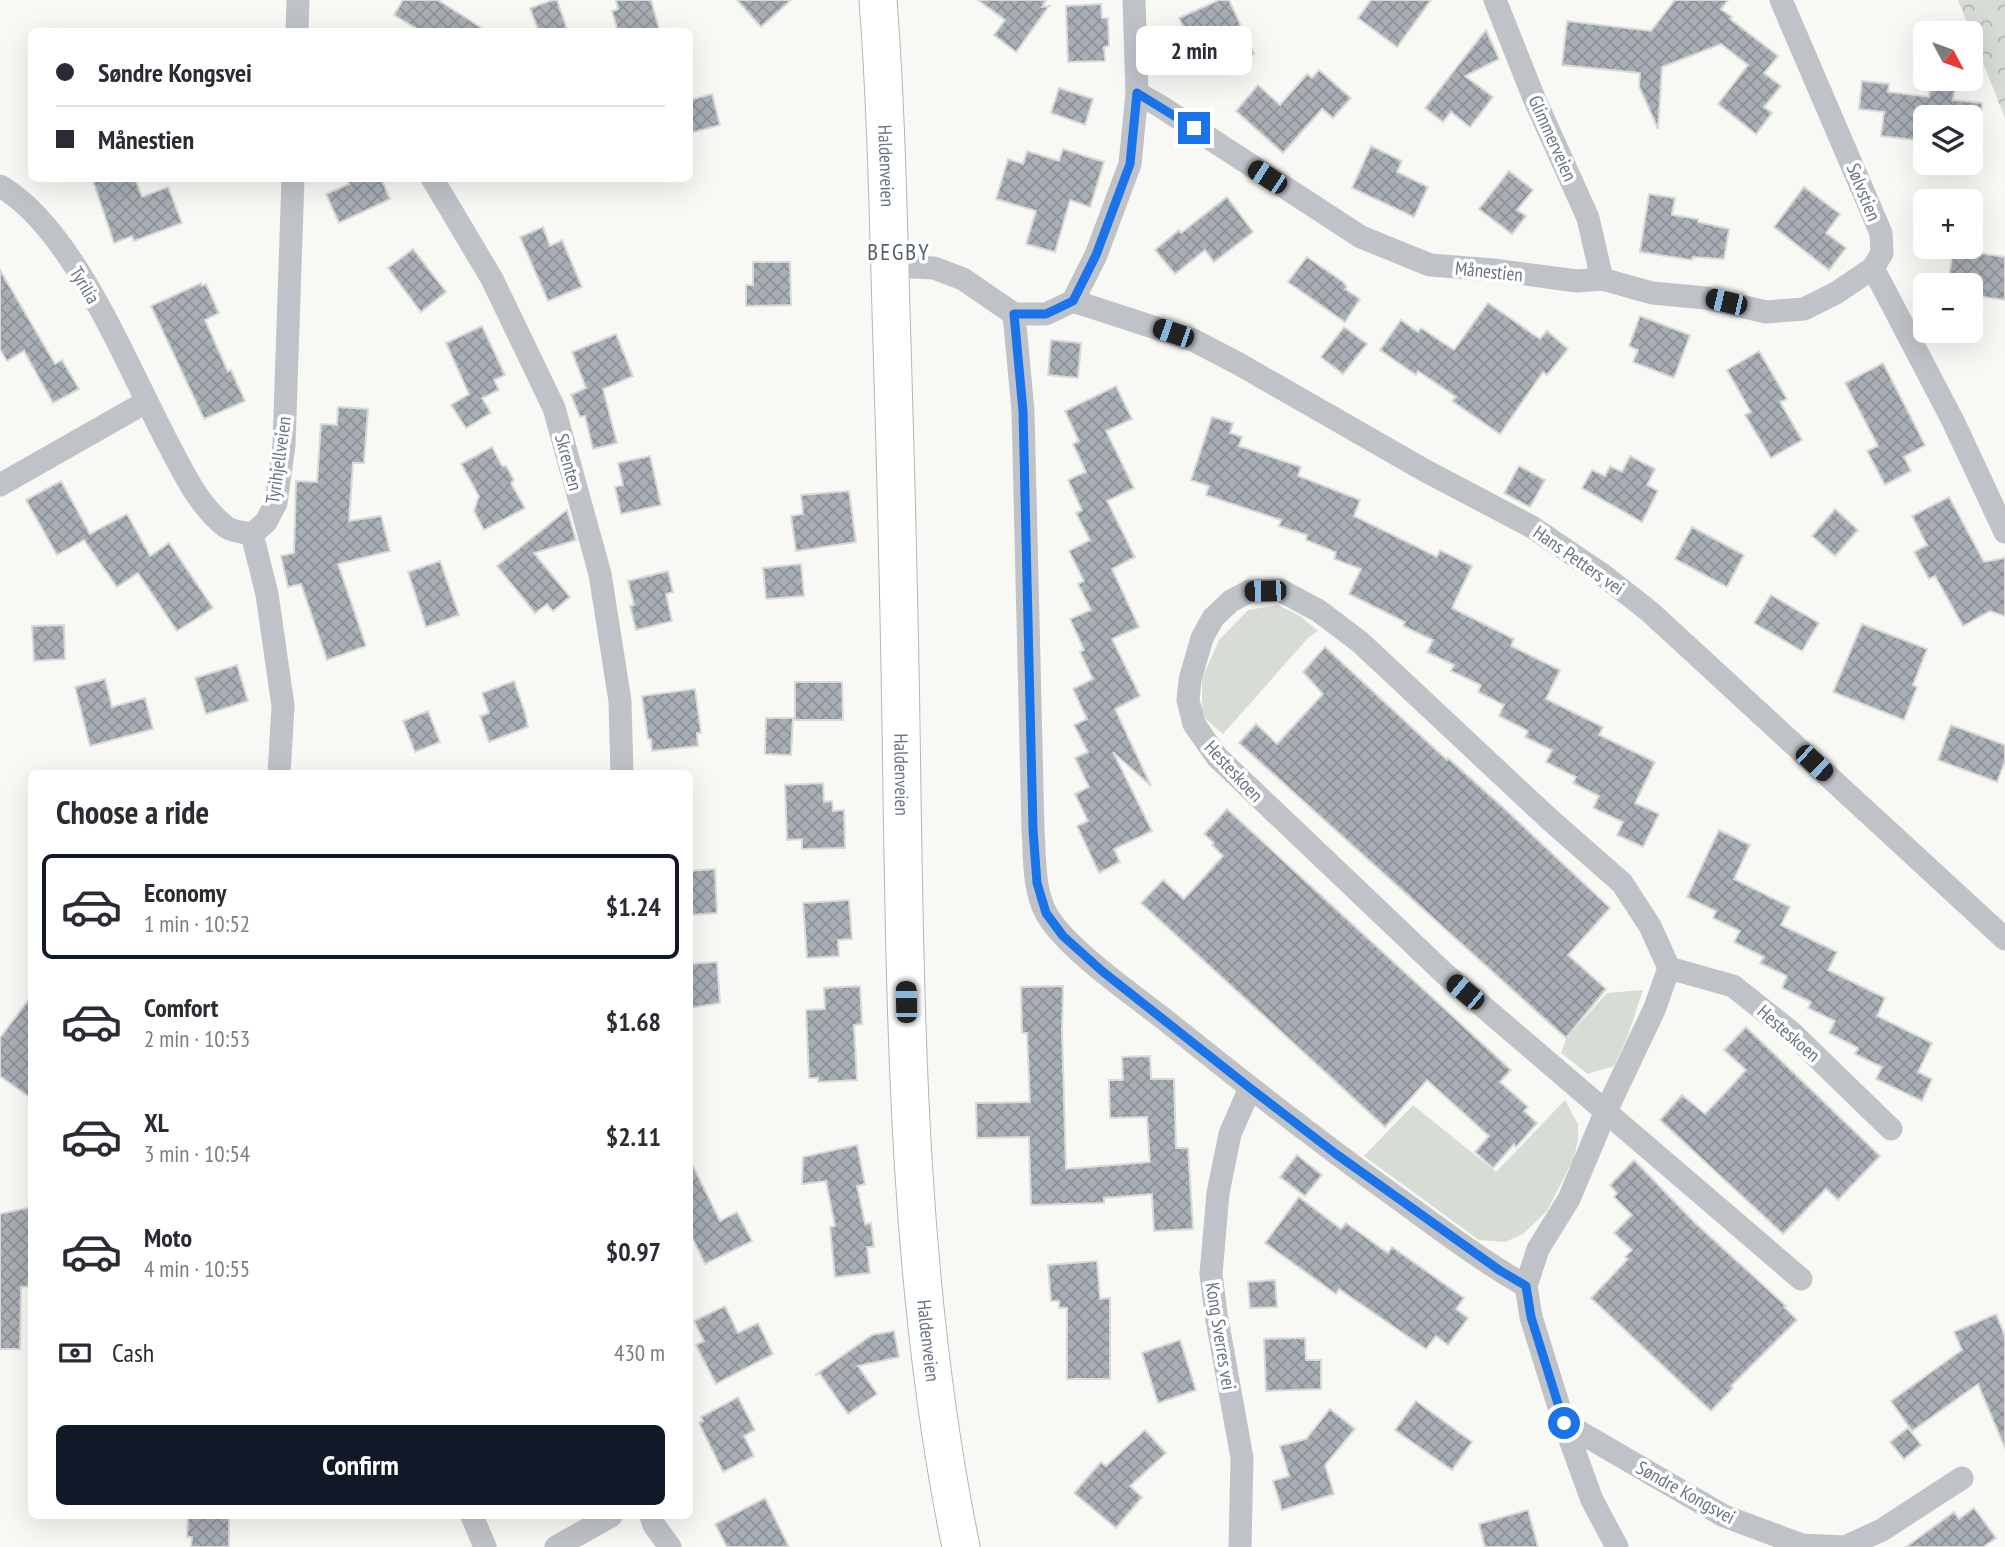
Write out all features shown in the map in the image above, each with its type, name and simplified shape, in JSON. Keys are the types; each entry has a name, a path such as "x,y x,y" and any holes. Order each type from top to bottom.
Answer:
{"main road":[{"name":"Haldenveien","path":"878,0 887,152 900,577 907,1029 920,1273 948,1485 961,1547"}],"street":[{"path":"297,28 298,0"},
{"path":"890,266 934,268 963,279 1014,314 1046,314 1073,301 1096,255 1130,164 1137,93 1134,0"},
{"name":"Glimmerveien","path":"1494,0 1588,218 1602,279"},
{"name":"Sølvstien","path":"1782,0 1881,233 1882,253 1873,268"},
{"name":"Månestien","path":"1137,93 1361,237 1430,265 1577,281 1602,279 1652,293 1706,298 1766,312 1804,309 1836,293 1873,268"},
{"name":"Tyrihjellveien","path":"252,534 266,522 276,503 284,446 293,182"},
{"name":"Skrenten","path":"434,182 492,279 554,408 600,574 620,701 621,770"},
{"name":"Tyrilia","path":"0,186 13,194 54,233 103,316 189,482 216,518 229,530 252,534"},
{"path":"1873,268 1953,421 2005,532"},
{"name":"Hans Petters vei","path":"1073,301 1194,340 1280,386 1424,470 1532,527 1593,568 1649,611 2005,939"},
{"path":"1014,314 1023,411 1033,830 1037,883 1046,913 1063,936 1102,971 1250,1088 1434,1225 1526,1286"},
{"path":"0,485 146,402"},
{"path":"252,534 267,594 283,706 279,770"},
{"name":"Hesteskoen","path":"1801,1279 1445,974 1216,757 1194,724 1188,700 1190,680 1202,638 1213,618 1231,601 1250,591 1280,590 1319,611 1360,642 1548,818 1622,883 1650,926 1669,968 1733,986 1791,1032 1891,1129"},
{"path":"1617,1547 1592,1500 1564,1423 1531,1317 1526,1286 1538,1249 1569,1199 1606,1111 1654,1010 1669,968"},
{"name":"Kong Sverres vei","path":"1240,1547 1242,1458 1216,1314 1212,1274 1218,1193 1230,1134 1250,1088"},
{"name":"Søndre Kongsvei","path":"1564,1423 1724,1516 1802,1545 1845,1547 1882,1531 1962,1478"},
{"path":"473,1519 485,1547"},
{"path":"556,1547 606,1519"},
{"path":"652,1519 670,1547"}],"green space":[{"path":"1958,0 2005,0 2005,118 1983,63 1983,21 1966,21"},
{"path":"1278,605 1300,616 1318,631 1309,637 1223,734 1202,716 1202,679 1219,640 1248,610"},
{"path":"1643,990 1627,1038 1614,1066 1588,1074 1561,1053 1566,1039 1607,993"},
{"path":"1565,1100 1578,1124 1574,1158 1547,1211 1523,1234 1505,1242 1479,1240 1364,1156 1413,1105 1496,1172"}],"building":[{"path":"403,0 438,0 482,28 415,28 394,15"},
{"path":"557,0 567,28 538,28 530,8"},
{"path":"616,0 651,0 659,28 617,28 612,11 618,9"},
{"path":"737,0 791,0 761,27"},
{"path":"978,0 1046,0 1042,7 1049,6 1016,52 994,35 1005,20"},
{"path":"1219,0 1229,0 1254,54 1211,74 1203,56 1198,58 1179,18"},
{"path":"1371,0 1431,0 1397,47 1358,18"},
{"path":"1675,0 1728,0 1721,9 1778,56 1764,73 1781,86 1764,107 1772,113 1756,134 1718,104 1748,65 1721,44 1662,67 1658,129 1639,86 1640,73 1562,65 1567,21 1651,31"},
{"path":"1101,4 1102,18 1108,18 1109,46 1104,47 1105,61 1068,62 1066,6"},
{"path":"1486,30 1499,59 1465,76 1493,97 1470,127 1451,112 1443,122 1425,108"},
{"path":"1319,70 1351,98 1333,118 1322,109 1283,153 1236,111 1258,85 1280,105 1307,74 1312,78"},
{"path":"1862,81 1889,84 1888,92 1929,97 1930,91 1954,91 1953,100 1982,103 1913,105 1913,140 1881,136 1884,112 1859,109"},
{"path":"1059,88 1093,99 1085,125 1051,113"},
{"path":"712,94 720,125 693,132 693,99"},
{"path":"1371,146 1402,161 1397,172 1428,187 1414,217 1352,188"},
{"path":"1063,149 1104,162 1090,207 1070,200 1055,252 1026,244 1036,211 996,199 1008,159 1023,164 1027,151 1059,161"},
{"path":"1509,171 1533,190 1517,210 1526,216 1512,234 1479,209"},
{"path":"93,182 136,182 142,197 168,187 182,223 134,241 132,236 114,243"},
{"path":"348,182 383,182 390,199 339,223 326,194 349,184"},
{"path":"1804,187 1840,214 1826,233 1846,248 1829,270 1774,227"},
{"path":"1649,194 1675,198 1672,215 1698,219 1698,222 1729,229 1724,259 1693,257 1692,260 1640,252"},
{"path":"1227,197 1253,232 1214,262 1205,250 1175,274 1155,250"},
{"path":"543,227 550,246 562,240 582,287 548,301 520,237"},
{"path":"413,249 446,292 421,312 388,268"},
{"path":"1983,254 2005,257 2005,300 1983,297 1983,273 1950,273 1952,259 1983,259"},
{"path":"1307,257 1343,282 1347,287 1345,289 1360,299 1345,322 1288,282"},
{"path":"753,262 790,262 791,305 746,306 746,285 753,285"},
{"path":"0,270 55,364 62,360 79,389 53,403 24,351 7,361 0,349"},
{"path":"201,283 202,286 206,284 219,313 205,320 228,372 231,370 245,401 204,419 151,306"},
{"path":"1488,303 1540,339 1547,331 1568,349 1547,375 1543,372 1500,434 1452,401 1456,397 1418,371 1416,375 1380,350 1401,320 1418,332 1421,328 1454,350"},
{"path":"1640,316 1690,335 1674,378 1633,362 1638,350 1629,346"},
{"path":"482,326 505,375 494,380 499,390 482,398 491,413 466,428 451,405 469,394 446,343"},
{"path":"1344,327 1367,344 1343,374 1321,357"},
{"path":"616,334 633,376 603,389 617,443 593,449 585,416 580,417 571,395 586,388 572,352"},
{"path":"1051,340 1081,343 1078,378 1048,375"},
{"path":"1759,351 1787,399 1780,402 1802,440 1771,458 1745,415 1751,412 1727,370"},
{"path":"1883,363 1925,445 1904,457 1911,471 1885,485 1867,451 1878,446 1845,383"},
{"path":"1116,386 1132,419 1106,431 1134,488 1107,501 1135,557 1112,569 1139,627 1112,639 1140,696 1115,709 1151,786 1113,752 1152,831 1114,849 1120,862 1099,873 1077,826 1088,821 1075,794 1089,787 1075,758 1088,752 1074,725 1087,719 1073,689 1093,679 1080,652 1084,650 1070,619 1091,610 1078,584 1084,581 1069,551 1090,540 1076,513 1082,510 1068,480 1086,472 1073,444 1079,441 1065,411"},
{"path":"338,407 368,409 364,463 353,463 349,521 381,516 390,551 338,564 366,646 327,660 301,584 288,587 281,556 294,553 296,481 317,482 321,424 337,425"},
{"path":"1212,417 1233,423 1230,433 1242,437 1239,446 1301,467 1298,476 1360,500 1354,516 1437,557 1440,550 1472,566 1452,608 1514,639 1511,646 1560,670 1546,699 1603,727 1599,735 1655,762 1635,803 1659,814 1643,847 1617,835 1623,822 1593,808 1599,796 1573,783 1576,777 1546,762 1552,750 1525,737 1528,731 1499,716 1504,705 1478,692 1481,685 1451,671 1454,665 1427,652 1433,640 1403,626 1405,622 1349,594 1361,569 1334,559 1336,552 1306,540 1307,535 1279,526 1281,520 1206,495 1209,486 1191,480"},
{"path":"492,447 502,466 506,466 514,480 511,483 525,508 484,530 474,511 479,496 461,464"},
{"path":"650,456 661,505 621,514 615,487 623,485 618,463"},
{"path":"1630,456 1655,469 1647,485 1658,491 1642,522 1582,488 1592,470 1605,476 1610,466 1622,472"},
{"path":"1519,466 1545,480 1530,507 1504,493"},
{"path":"61,481 90,534 127,514 150,556 169,543 213,608 177,631 138,573 117,587 84,540 57,555 26,500"},
{"path":"849,491 856,542 796,551 791,516 803,514 801,495"},
{"path":"1949,497 1984,562 2005,558 2005,616 1990,611 1963,626 1935,576 1929,579 1914,552 1927,545 1912,516"},
{"path":"1835,509 1858,530 1835,556 1812,536"},
{"path":"567,510 576,540 534,553 570,597 553,611 547,604 535,613 497,566"},
{"path":"1692,527 1744,555 1727,587 1675,559"},
{"path":"440,561 459,615 426,627 408,572"},
{"path":"801,564 804,596 766,599 763,568"},
{"path":"668,571 673,592 666,594 672,621 636,630 628,581"},
{"path":"1771,595 1819,623 1802,651 1754,623"},
{"path":"1862,624 1927,649 1913,685 1917,687 1904,720 1833,692"},
{"path":"64,625 65,659 34,661 32,626"},
{"path":"1325,647 1610,908 1568,955 1606,989 1566,1038 1239,743 1256,724 1277,744 1323,694 1303,672"},
{"path":"237,665 248,701 206,714 195,678"},
{"path":"105,679 112,707 145,698 153,729 90,746 75,687"},
{"path":"514,681 528,727 489,742 480,716 489,713 482,693"},
{"path":"795,682 842,682 843,720 795,720"},
{"path":"695,689 701,733 697,733 698,746 652,751 642,696"},
{"path":"428,711 440,742 415,752 403,721"},
{"path":"766,718 793,718 791,755 765,754"},
{"path":"1951,725 2005,745 2005,761 1997,782 1938,760"},
{"path":"823,783 824,802 832,801 833,811 844,810 845,848 802,849 802,839 787,840 785,785"},
{"path":"1227,809 1511,1070 1500,1082 1528,1107 1524,1111 1537,1123 1493,1168 1475,1152 1489,1136 1427,1080 1385,1127 1141,903 1163,880 1184,899 1223,856 1204,834"},
{"path":"1719,830 1750,845 1734,879 1790,907 1781,925 1837,952 1828,970 1885,998 1877,1016 1932,1043 1918,1072 1932,1079 1922,1101 1876,1079 1882,1067 1855,1054 1858,1048 1829,1033 1835,1021 1808,1008 1811,1002 1782,988 1787,976 1760,963 1764,957 1734,942 1740,931 1713,918 1716,911 1687,897"},
{"path":"715,869 717,913 693,915 693,871"},
{"path":"849,900 852,939 838,940 839,956 807,958 803,903"},
{"path":"717,962 720,1003 693,1008 693,964"},
{"path":"860,986 862,1024 854,1025 857,1080 818,1082 818,1078 809,1078 806,1010 825,1009 824,988"},
{"path":"1063,986 1066,1169 1150,1162 1147,1117 1110,1118 1109,1080 1123,1080 1122,1057 1150,1056 1151,1079 1174,1079 1176,1148 1188,1148 1193,1229 1154,1231 1152,1194 1104,1198 1104,1203 1031,1205 1029,1137 977,1138 976,1103 1030,1102 1027,1033 1022,1033 1021,987"},
{"path":"28,1000 28,1096 0,1076 0,1038"},
{"path":"1746,1027 1880,1156 1838,1200 1826,1189 1783,1234 1660,1120 1682,1095 1705,1114 1726,1092 1746,1070 1724,1050"},
{"path":"857,1145 865,1184 857,1186 865,1224 871,1223 874,1247 867,1247 870,1273 835,1277 830,1227 835,1226 826,1181 802,1184 803,1157"},
{"path":"1297,1155 1322,1175 1305,1196 1280,1177"},
{"path":"1634,1160 1694,1222 1786,1306 1784,1307 1797,1320 1731,1386 1733,1388 1711,1411 1591,1298 1628,1259 1625,1257 1632,1250 1614,1233 1632,1215 1614,1197 1617,1193 1610,1185"},
{"path":"693,1166 720,1221 737,1212 752,1241 705,1264 693,1239"},
{"path":"1299,1197 1341,1229 1346,1223 1388,1253 1392,1247 1464,1298 1456,1309 1468,1318 1448,1345 1436,1336 1426,1349 1339,1289 1336,1294 1265,1243"},
{"path":"28,1208 28,1286 21,1287 20,1349 0,1349 0,1214"},
{"path":"1097,1261 1100,1299 1110,1298 1110,1379 1067,1379 1067,1308 1059,1308 1059,1301 1051,1301 1048,1265"},
{"path":"1275,1280 1277,1307 1250,1308 1248,1282"},
{"path":"725,1306 738,1333 758,1323 773,1354 716,1384 696,1345 704,1341 694,1321"},
{"path":"1996,1314 2005,1336 2005,1448 1978,1384 1912,1431 1891,1401 1962,1350 1954,1332"},
{"path":"894,1331 899,1357 858,1366 877,1394 848,1414 820,1374 815,1375 872,1335"},
{"path":"1305,1338 1306,1360 1321,1360 1321,1389 1266,1391 1264,1339"},
{"path":"1180,1340 1196,1390 1158,1403 1142,1353"},
{"path":"738,1397 755,1430 744,1436 754,1456 723,1472 699,1423 703,1421 701,1417"},
{"path":"1416,1401 1472,1442 1452,1470 1395,1430"},
{"path":"1330,1409 1355,1429 1325,1465 1334,1494 1282,1510 1273,1481 1289,1476 1280,1446 1306,1439"},
{"path":"1908,1428 1921,1445 1904,1459 1890,1442"},
{"path":"1145,1430 1166,1453 1130,1486 1142,1497 1116,1528 1074,1493 1101,1462 1106,1466"},
{"path":"765,1498 789,1547 727,1547 715,1524"},
{"path":"1974,1508 1996,1538 1983,1547 1906,1547 1954,1512 1959,1519"},
{"path":"1528,1510 1538,1547 1485,1547 1479,1524"},
{"path":"188,1519 229,1519 229,1547 191,1547 192,1537 187,1537"}],"district":[{"name":"BEGBY","path":"899,251"}],"route":[{"path":"1194,128 1137,93 1130,164 1096,255 1073,301 1046,314 1014,314 1023,411 1029,723 1037,883 1046,913 1063,936 1102,971 1336,1154 1499,1270 1526,1286 1531,1317 1564,1423"}]}
